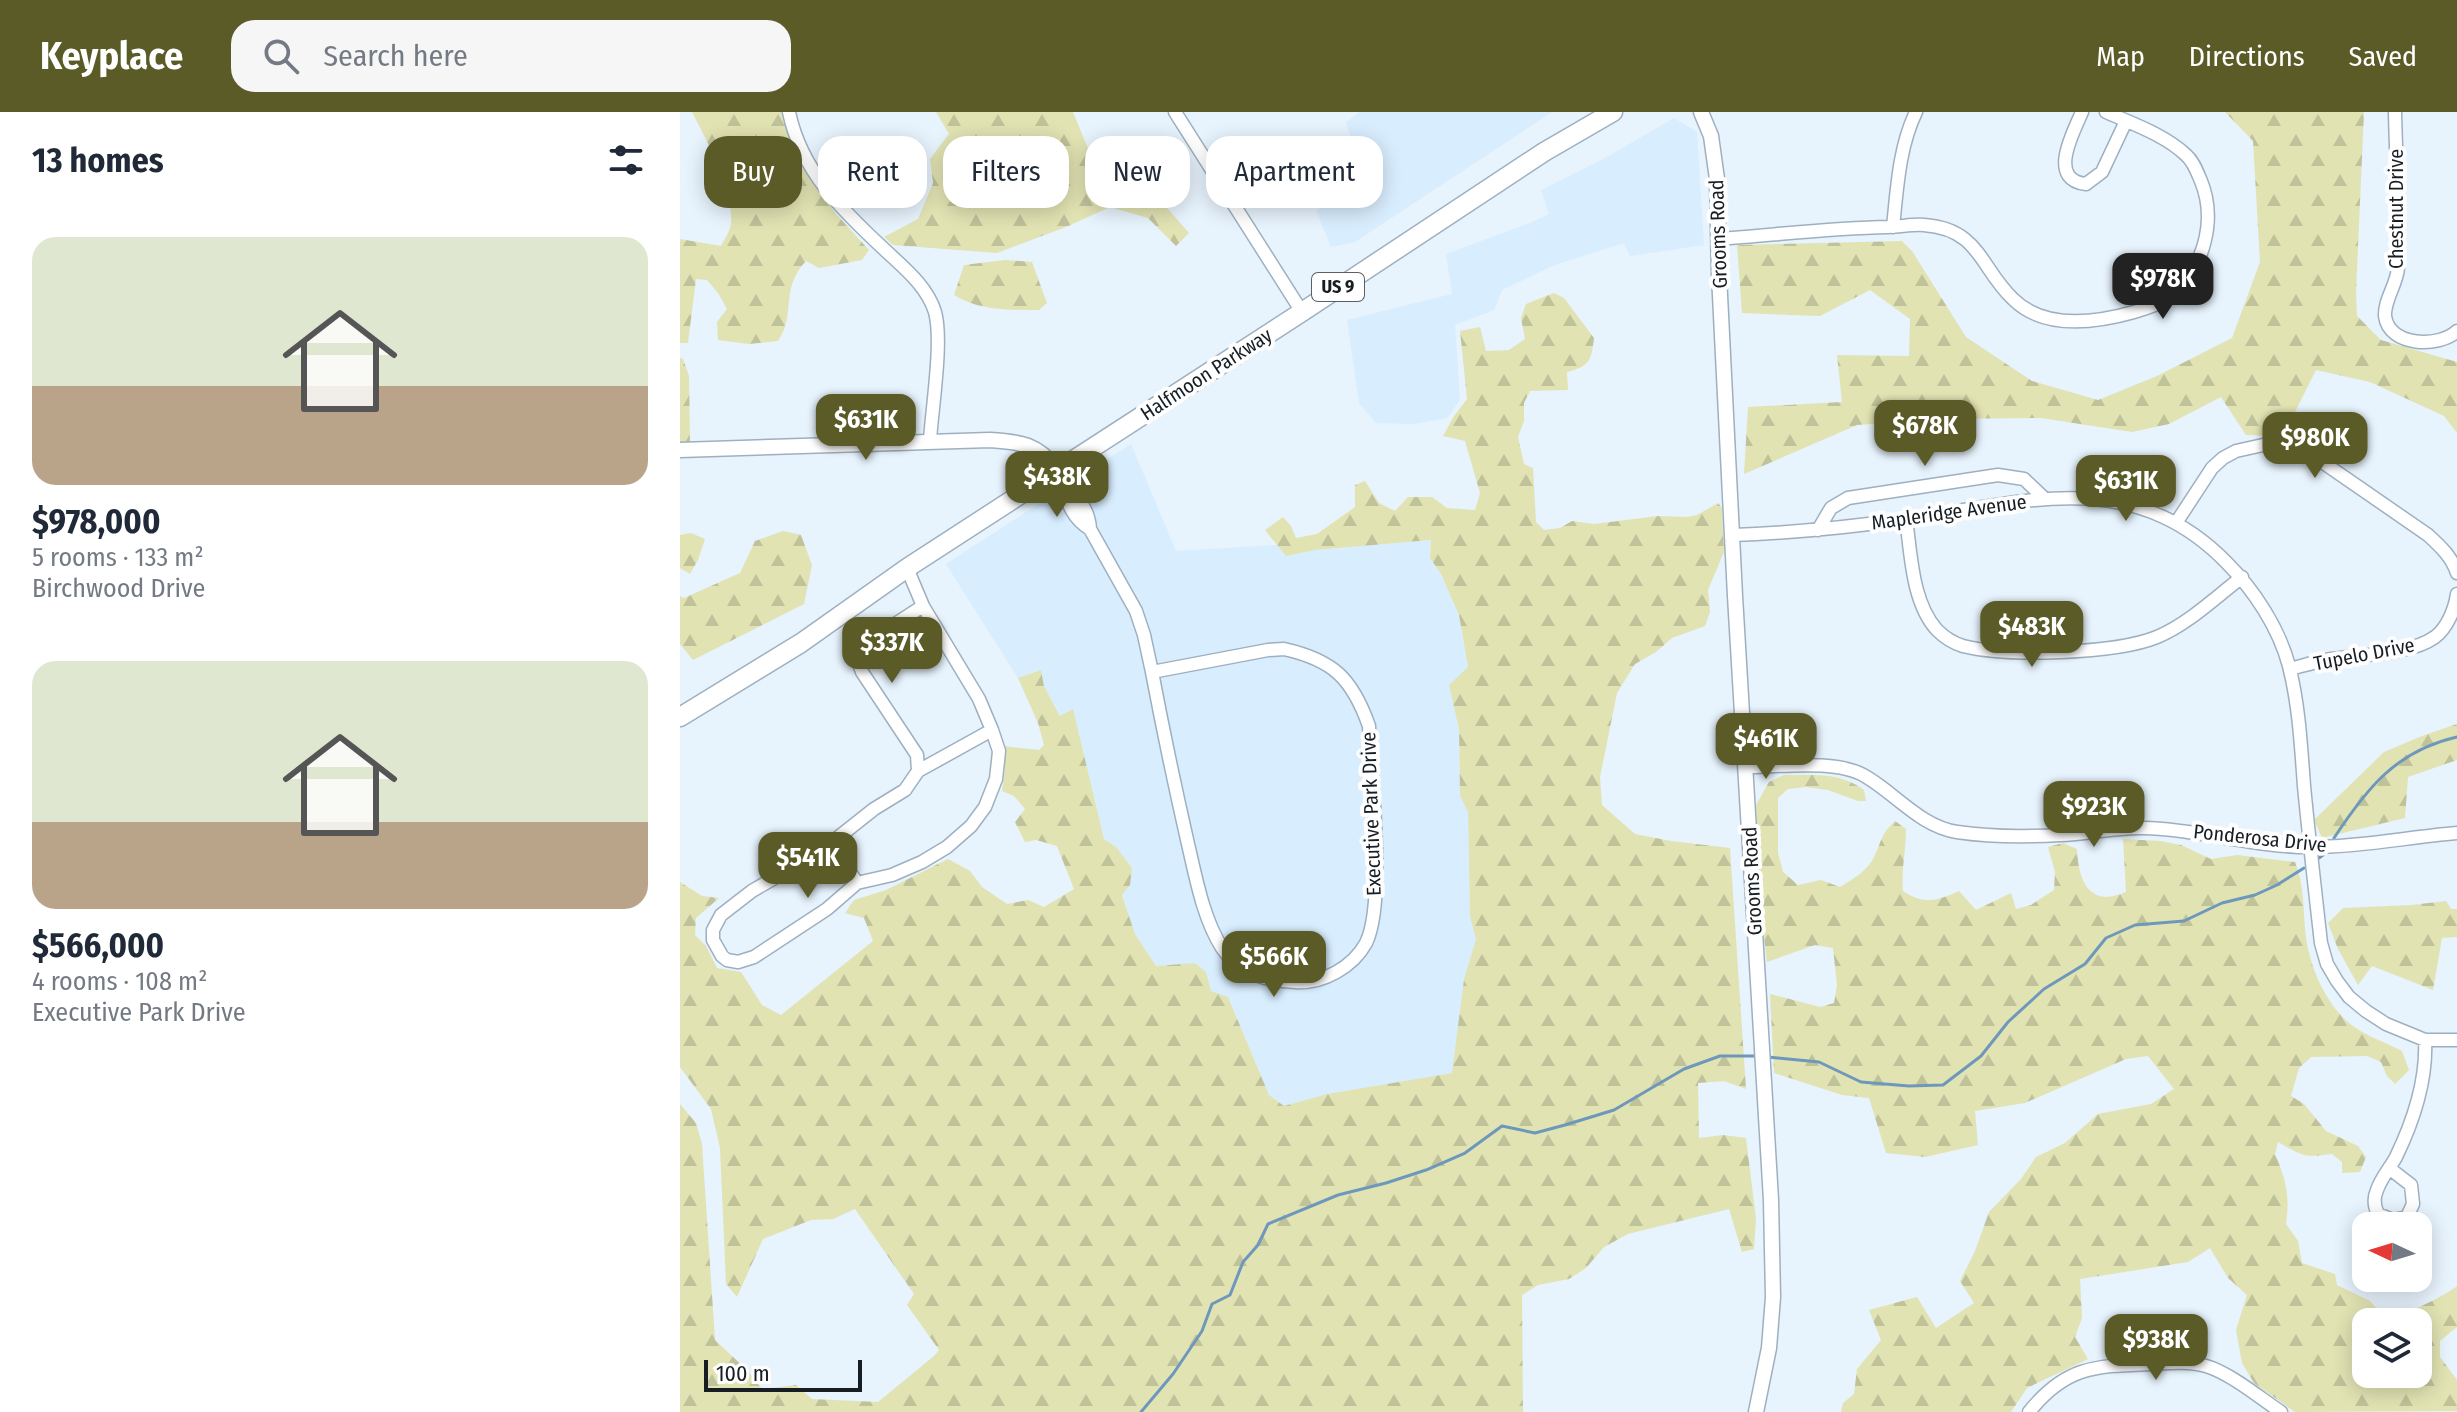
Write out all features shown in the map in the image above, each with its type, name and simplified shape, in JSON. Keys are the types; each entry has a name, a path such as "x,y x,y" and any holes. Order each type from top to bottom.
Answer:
{"main road":[{"name":"Halfmoon Parkway","path":"680,717 801,643 907,568 1062,478 1302,312 1544,152 1613,112"}],"street":[{"path":"789,112 809,165 830,195 849,217 911,274 935,311 937,347 930,440"},
{"path":"1175,112 1302,312"},
{"name":"Grooms Road","path":"1701,112 1711,136 1714,156 1774,1276 1769,1348 1756,1412"},
{"path":"1893,227 1898,180 1909,127 1916,112"},
{"path":"2082,112 2066,149 2066,173 2077,183 2086,184 2102,172 2126,121"},
{"path":"1719,239 1925,225 1955,232 1976,248 2010,297 2039,316 2080,321 2113,317 2170,300 2190,280 2202,252 2208,202 2195,166 2186,155 2158,137 2106,112"},
{"name":"Chestnut Drive","path":"2395,112 2398,274 2385,316 2388,325 2400,338 2433,342 2456,333"},
{"path":"680,450 930,440 1018,442 1037,450 1062,478"},
{"path":"2176,523 2201,481 2223,458 2248,447 2291,448 2318,459 2428,535 2449,556 2457,573"},
{"path":"1818,530 1831,508 1848,498 1998,475 2024,479 2044,498"},
{"name":"Executive Park Drive","path":"1062,478 1077,493 1089,517 1090,529 1136,611 1144,635 1198,887 1222,949 1245,970 1271,981 1312,981 1340,970 1358,955 1367,941 1375,902 1369,726 1349,685 1338,672 1312,655 1284,649 1152,672"},
{"name":"Mapleridge Avenue","path":"1733,535 1818,530 2044,498 2091,498 2149,510 2176,523 2218,553 2242,577 2261,604 2290,669 2296,700 2321,943 2327,964 2349,997 2366,1011 2394,1028 2425,1040"},
{"path":"1906,519 1916,585 1927,615 1936,629 1949,640 1989,650 2077,651 2134,644 2156,637 2193,616 2242,577"},
{"path":"907,568 923,606 979,699 992,730 999,751 996,779 985,807 971,826 947,847 922,862 892,875 857,883 827,909 754,957 738,962 722,956 713,940 713,930 721,915 752,891 821,851 874,809 905,790 918,771 992,730"},
{"name":"Tupelo Drive","path":"2290,669 2327,660 2403,649 2431,639 2446,624 2457,594"},
{"path":"918,771 917,755 862,672 858,661 861,646 923,606"},
{"name":"Ponderosa Drive","path":"1746,767 1850,770 1865,776 1928,822 1954,831 2005,836 2143,828 2310,847 2457,833"},
{"path":"837,839 840,856 857,883"},
{"path":"2389,1168 2419,1094 2426,1058 2425,1040 2457,1040"},
{"path":"2029,1412 2045,1393 2072,1375 2099,1366 2182,1363 2208,1366 2281,1412"}],"shaded area":[{"path":"1360,112 1552,112 1355,242 1331,247 1316,210 1383,208 1383,136 1351,136 1346,122"},
{"path":"1674,118 1697,132 1704,245 1630,256 1624,243 1555,265 1502,290 1494,310 1455,325 1460,400 1447,418 1414,424 1376,423 1359,403 1347,320 1452,294 1446,254 1549,214 1541,190 1607,157"},
{"path":"1131,444 1176,551 1278,545 1286,556 1315,550 1431,540 1430,558 1441,574 1459,615 1468,667 1456,709 1460,796 1468,812 1470,917 1476,939 1464,979 1453,1073 1327,1094 1284,1106 1269,1095 1228,997 1210,991 1206,972 1195,963 1156,966 1135,934 1122,894 1116,847 1104,839 1073,710 1061,717 1044,686 1041,670 1018,678 946,564"}],"green space":[{"path":"692,112 781,112 789,136 704,136"},
{"path":"936,112 1073,112 1085,141 1085,208 1108,208 997,253 893,245 884,237 918,219 923,208 927,208 927,197 933,183 930,159 943,142 943,208 1069,208 1069,136 947,136"},
{"path":"2225,112 2364,112 2357,316 2381,340 2457,362 2457,433 2444,416 2370,382 2316,370 2283,436 2246,435 2221,397 2169,424 2132,432 2041,418 1938,419 1857,425 1744,474 1748,407 1842,402 1837,355 1909,356 1910,319 1870,290 1820,316 1742,313 1737,245 1902,241 1912,251 1966,337 2032,381 2098,400 2157,376 2232,338 2260,262 2253,141"},
{"path":"802,164 818,189 818,208 832,208 869,250 862,260 819,268 806,261 793,282 787,321 778,341 749,344 718,340 717,322 727,309 707,280 696,279 688,343 680,343 680,239 721,246 731,224 730,208 802,208"},
{"path":"1113,208 1167,208 1189,233 1176,246 1148,218"},
{"path":"1005,260 1032,262 1047,303 1039,310 984,307 954,295 964,265"},
{"path":"1554,293 1564,298 1594,338 1592,352 1585,365 1567,372 1568,390 1530,391 1524,403 1524,421 1518,437 1524,464 1533,468 1536,522 1544,530 1560,528 1572,521 1594,524 1658,516 1687,517 1718,503 1722,508 1724,552 1708,590 1710,612 1705,626 1672,638 1635,664 1617,693 1600,777 1602,805 1635,834 1730,848 1746,1089 1724,1081 1698,1083 1699,1138 1723,1135 1746,1138 1756,1219 1754,1249 1742,1252 1729,1209 1628,1234 1604,1247 1586,1268 1569,1279 1538,1285 1522,1295 1523,1412 680,1412 680,1104 696,1123 702,1144 715,1340 762,1389 796,1385 812,1399 878,1402 939,1350 907,1305 914,1294 855,1209 833,1219 811,1220 763,1239 737,1297 726,1284 720,1148 711,1109 680,1067 680,882 702,896 719,898 696,918 695,935 706,946 717,968 741,972 762,1005 781,1015 873,941 864,918 845,913 854,900 886,890 948,859 970,871 982,887 1007,904 1028,900 1044,907 1074,889 1057,846 1036,840 1025,842 1015,822 1025,809 1014,796 1002,791 1005,769 1003,746 1039,750 1044,745 1018,678 1041,670 1044,686 1060,716 1073,709 1104,839 1116,847 1132,868 1130,885 1122,895 1135,934 1156,966 1195,963 1206,972 1211,991 1228,997 1269,1095 1284,1106 1327,1094 1452,1073 1464,979 1476,939 1470,917 1468,812 1460,796 1459,729 1449,685 1468,667 1459,615 1441,574 1430,558 1431,540 1315,550 1286,556 1265,530 1283,517 1296,538 1317,534 1355,507 1355,485 1365,481 1379,503 1395,511 1408,497 1432,497 1447,508 1475,510 1480,493 1465,441 1443,436 1467,399 1460,331 1480,327 1486,351 1509,350 1525,339 1521,318 1526,304"},
{"path":"680,358 689,376 690,442 680,443"},
{"path":"783,531 801,535 812,565 804,604 693,660 680,644 680,596 684,598 740,573 755,541"},
{"path":"691,533 705,539 690,574 680,568 680,535"},
{"path":"2457,724 2457,760 2408,777 2405,818 2322,838 2314,820 2384,752"},
{"path":"1784,775 1826,776 1854,784 1864,790 1866,801 1806,787 1788,789 1778,798 1778,853 1783,872 1798,885 1821,880 1840,887 1869,865 1884,834 1895,821 1906,829 1903,891 1931,900 1959,891 1976,910 2011,893 2016,909 2031,905 2054,890 2055,872 2048,847 2063,843 2077,849 2080,872 2091,892 2106,897 2126,892 2123,839 2181,845 2211,859 2237,855 2295,862 2302,886 2309,954 2326,995 2353,1026 2402,1051 2409,1070 2395,1084 2387,1076 2381,1062 2367,1056 2311,1057 2299,1068 2291,1096 2304,1104 2326,1131 2358,1146 2366,1157 2360,1172 2342,1173 2342,1162 2332,1154 2304,1155 2278,1142 2275,1154 2286,1188 2286,1224 2298,1241 2302,1263 2335,1274 2337,1285 2370,1301 2376,1308 2352,1308 2352,1388 2432,1388 2432,1308 2416,1308 2457,1286 2457,1327 2440,1341 2440,1357 2457,1380 2457,1411 2295,1412 2254,1383 2242,1363 2236,1330 2247,1295 2228,1278 2210,1248 2188,1262 2080,1279 2082,1318 2075,1337 2088,1359 2027,1388 2011,1412 1841,1412 1843,1403 1854,1394 1857,1369 1881,1340 1869,1310 1917,1297 1936,1328 1974,1303 1960,1281 1989,1212 2021,1179 2036,1157 2065,1143 2098,1114 2151,1104 2174,1089 2148,1056 2126,1059 2025,1103 1975,1111 1978,1145 1925,1157 1886,1153 1869,1098 1842,1095 1774,1073 1770,994 1820,1007 1834,1003 1837,985 1833,948 1815,945 1767,962 1756,805 1769,782"},
{"path":"2446,901 2451,909 2457,909 2457,937 2442,938 2433,990 2372,966 2358,985 2328,923 2343,908"}],"waterway":[{"path":"2334,838 2385,774 2417,752 2457,737"},
{"path":"2319,858 2323,855"},
{"path":"1768,1057 1819,1062 1861,1082 1943,1085 1981,1056 2008,1022 2044,989 2085,964 2106,938 2135,925 2184,921 2222,903 2255,895 2304,868"},
{"path":"1141,1412 1173,1374 1202,1331 1212,1304 1230,1295 1243,1262 1258,1245 1268,1224 1338,1195 1426,1170 1465,1153 1502,1126 1535,1133 1565,1125 1614,1110 1684,1069 1720,1056 1757,1056"}]}
